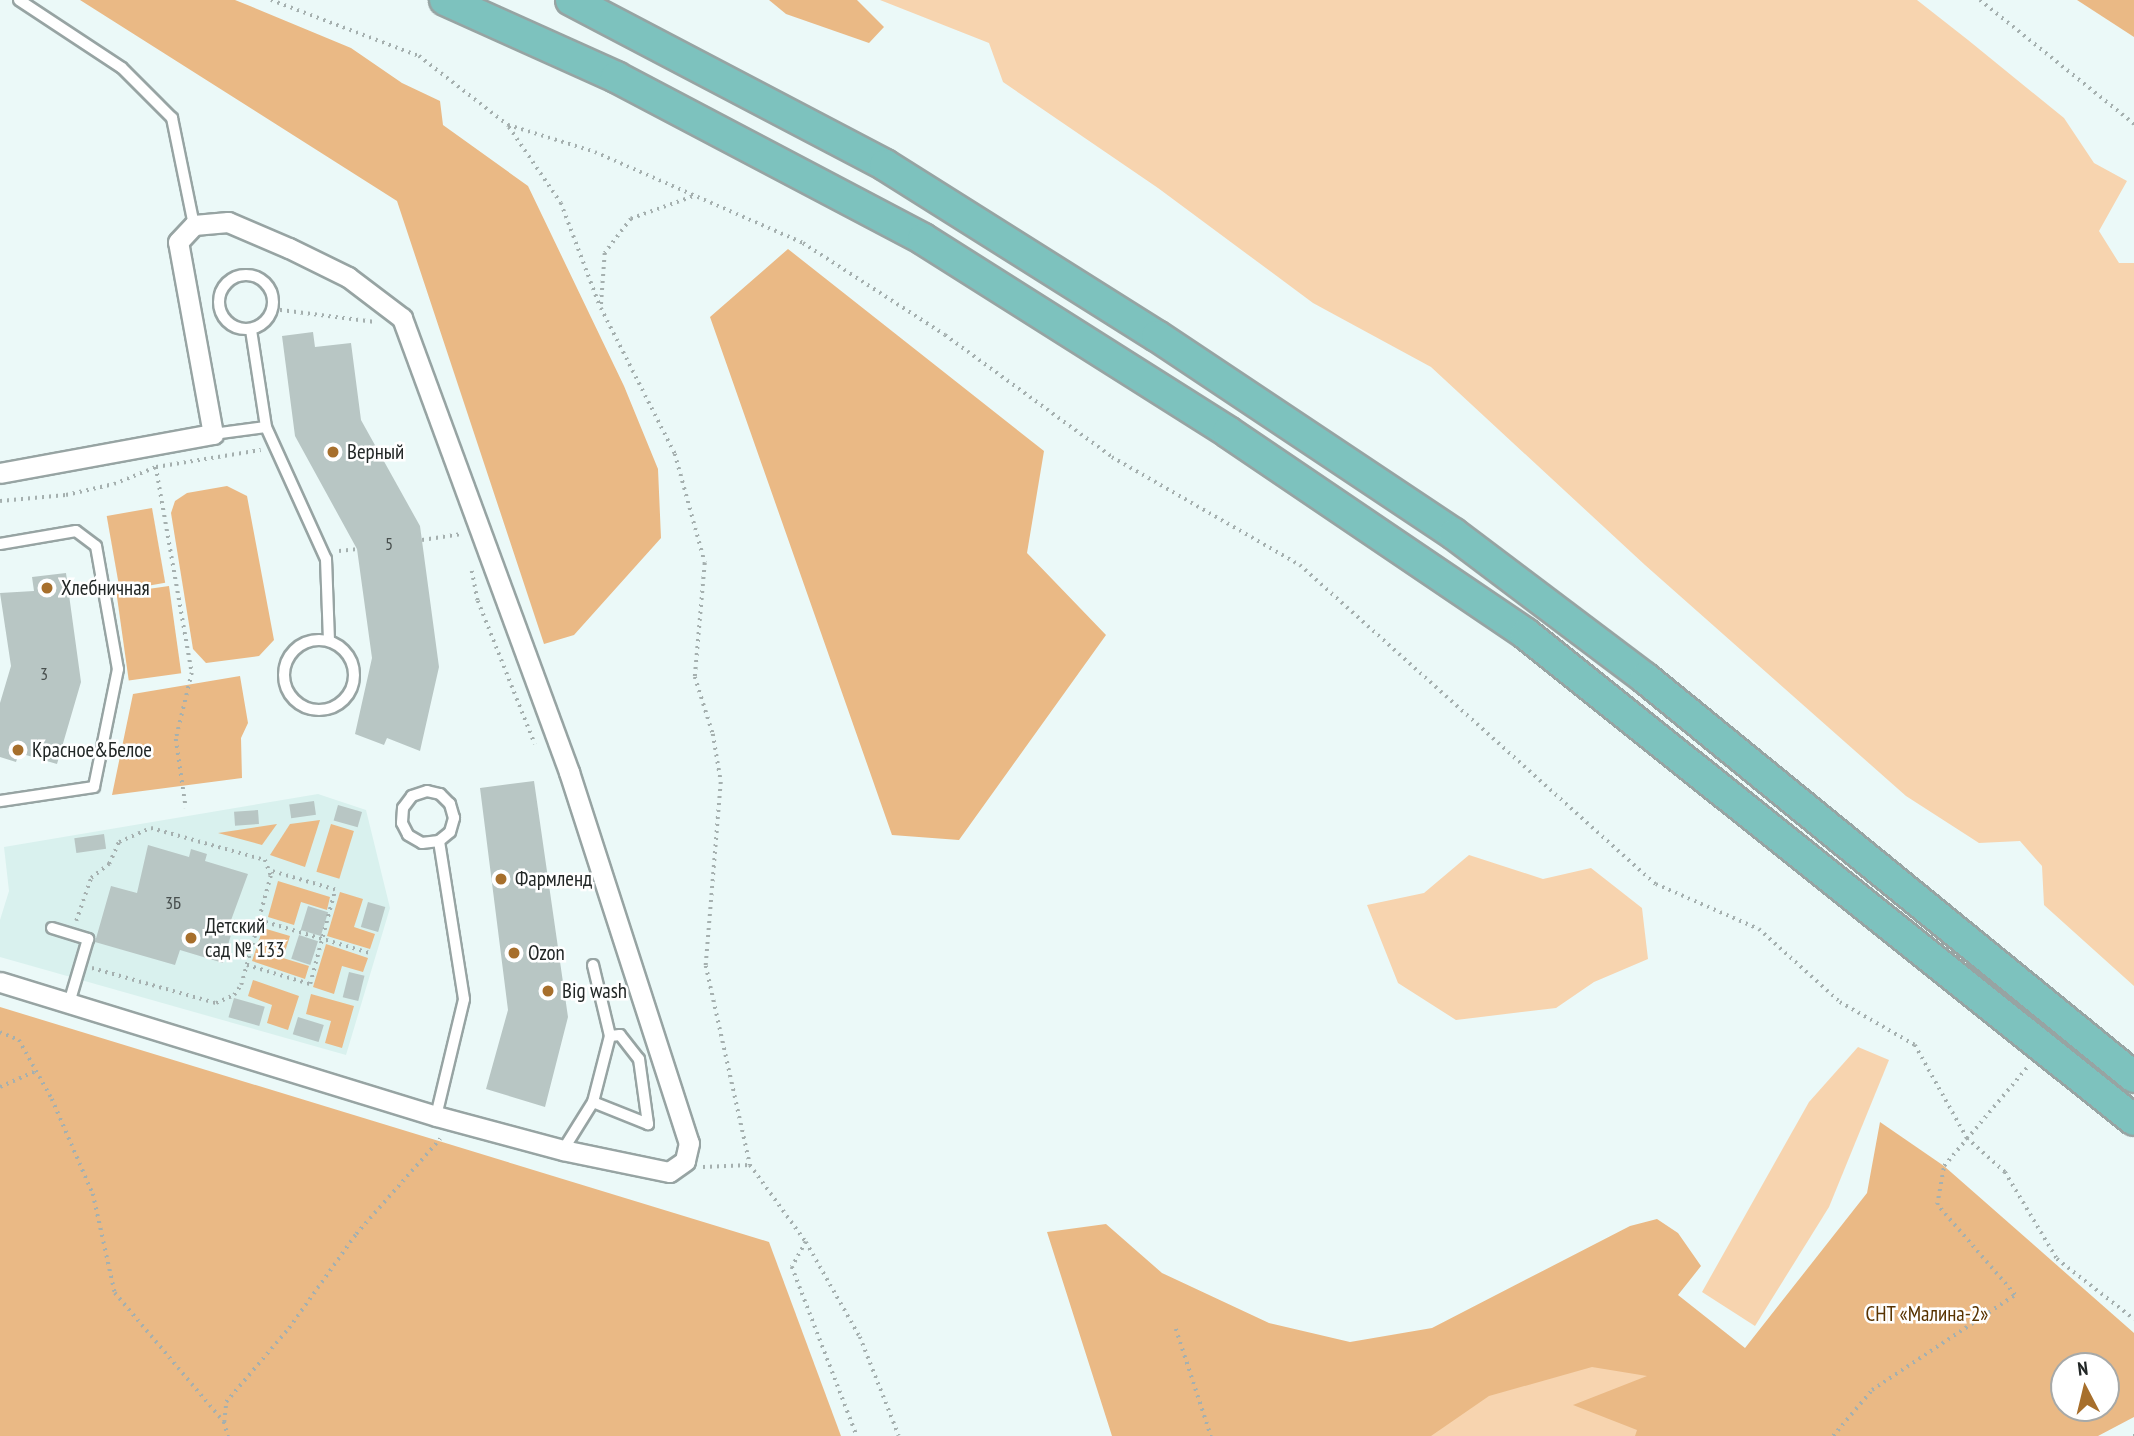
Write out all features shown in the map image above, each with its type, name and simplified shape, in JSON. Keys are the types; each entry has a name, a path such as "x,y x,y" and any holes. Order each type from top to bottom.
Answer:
{"main road":[{"path":"445,0 616,77 923,239 1228,432 1527,634 2134,1120"},
{"path":"571,0 885,165 1157,336 1454,534 1644,678 2134,1077"}],"street":[{"path":"0,473 213,434 178,242 194,225 228,222 289,248 348,277 402,317 553,727 690,1143 685,1161 669,1172 563,1150 436,1116 0,982"}],"lane":[{"path":"19,0 122,68 172,118 194,225"},
{"path":"249,274 264,280 272,293 273,309 265,323 251,330 235,328 222,318 218,303 227,282 249,274"},
{"path":"251,330 266,427 326,559 329,640 350,657 354,684 345,700 328,710 310,709 293,700 284,684 285,665 294,649 310,640 329,640"},
{"path":"213,434 266,427"},
{"path":"0,544 76,531 96,547 118,669 94,787 0,801"},
{"path":"436,1116 464,999 439,841 452,825 450,804 440,794 427,791 412,796 403,808 402,822 408,835 422,843 439,841"},
{"path":"52,928 88,939 69,1003"},
{"path":"563,1150 593,1102 610,1037 593,965"},
{"path":"593,1102 648,1124 636,1050 620,1035 610,1037"}],"path":[{"path":"271,0 419,55 508,125 561,203 601,308 676,454 705,563 695,677 713,734 721,782 706,966 750,1165 806,1242 860,1337 900,1436"},
{"path":"1980,0 2134,124"},
{"path":"508,125 595,152 692,197 803,243 946,335 1112,457 1300,565 1656,884 1759,929 1840,1002 1914,1045 1967,1138 2004,1172 2057,1259 2134,1319"},
{"path":"601,308 605,253 631,219 692,197"},
{"path":"273,309 388,324"},
{"path":"0,501 114,484 156,467 275,447"},
{"path":"156,467 192,673 176,739 186,808"},
{"path":"462,521 467,547"},
{"path":"422,540 464,534"},
{"path":"470,561 478,601 538,751 553,727"},
{"path":"72,934 91,878 108,864 119,842 136,832 151,828 259,857 270,871 335,890 310,984 247,965"},
{"path":"87,966 216,1003 234,995 247,965 270,871"},
{"path":"259,920 370,953"},
{"path":"0,1032 19,1040 93,1194 115,1293 224,1422"},
{"path":"1833,1436 1872,1390 2015,1295 1937,1205 1944,1166 2044,1047"},
{"path":"0,1087 36,1071"},
{"path":"228,1436 224,1422 226,1402 289,1328 356,1234 455,1121"},
{"path":"669,1172 750,1165"},
{"path":"806,1242 792,1267 857,1436"},
{"path":"1176,1329 1211,1436"}],"shaded area":[{"path":"880,0 1917,0 1968,40 2064,118 2094,163 2127,181 2099,231 2119,263 2134,263 2134,986 2044,905 2042,866 2020,841 1979,843 1906,796 1645,565 1431,367 1313,303 1158,188 1003,82 989,43"},
{"name":"Детский сад № 133","path":"318,794 366,810 390,908 346,1055 0,957 0,920 9,891 4,847"},
{"path":"1469,855 1543,879 1591,868 1642,908 1648,959 1594,982 1556,1008 1456,1020 1398,983 1367,905 1424,893"},
{"path":"1858,1047 1889,1060 1829,1207 1755,1326 1702,1292 1809,1102"},
{"path":"1592,1367 1647,1376 1573,1405 1637,1430 1635,1436 1431,1436 1489,1396"}],"green space":[{"path":"80,0 235,0 250,6 351,48 402,83 440,101 443,125 528,186 624,386 658,469 661,538 574,635 544,644 397,201"},
{"path":"769,0 857,0 884,27 869,43 786,14"},
{"path":"2077,0 2134,0 2134,37"},
{"path":"788,249 1044,451 1027,553 1106,635 959,840 892,835 710,317"},
{"path":"227,486 247,496 274,640 259,656 206,663 193,649 171,513 175,501 187,493"},
{"path":"152,508 165,583 120,591 107,516"},
{"path":"169,586 181,673 129,681 117,593"},
{"path":"240,676 248,723 241,738 242,778 112,795 133,694"},
{"path":"320,820 305,867 270,855 290,824"},
{"path":"277,824 262,845 218,833"},
{"path":"331,824 354,831 339,879 316,872"},
{"path":"278,881 330,897 327,910 301,902 294,925 268,917"},
{"path":"340,892 363,899 354,927 375,934 370,949 327,936"},
{"path":"263,928 290,936 283,958 309,966 305,979 252,961"},
{"path":"326,944 368,958 363,972 342,966 334,994 313,987"},
{"path":"253,980 299,996 288,1030 267,1023 272,1005 248,996"},
{"path":"311,994 354,1006 342,1048 325,1043 331,1021 306,1014"},
{"path":"0,1007 769,1242 841,1436 0,1436"},
{"name":"СНТ «Малина-2»","path":"1880,1122 1944,1166 2134,1333 2134,1417 2098,1436 1112,1436 1047,1232 1106,1224 1162,1273 1269,1323 1350,1342 1432,1328 1630,1226 1657,1219 1678,1233 1701,1266 1678,1295 1745,1348 1867,1193"}],"building":[{"path":"313,332 315,347 351,343 361,420 420,526 439,667 420,751 387,738 384,745 355,734 372,658 357,549 295,436 282,336"},
{"path":"66,573 81,682 57,764 19,753 16,762 0,757 0,703 11,666 0,593 34,591 32,577"},
{"path":"534,781 568,1017 545,1107 486,1089 508,1010 480,788"},
{"path":"314,801 316,815 291,818 289,804"},
{"path":"338,805 362,812 358,827 334,820"},
{"path":"258,810 259,824 235,826 234,812"},
{"path":"104,834 106,849 76,853 74,838"},
{"path":"148,845 189,857 191,849 207,854 205,861 248,874 230,923 234,924 223,963 180,950 175,965 95,942 111,886 137,893"},
{"path":"368,902 385,907 378,932 361,927"},
{"path":"308,906 328,912 321,936 301,930"},
{"path":"299,935 318,941 310,965 291,959"},
{"path":"349,972 365,976 358,1001 343,997"},
{"path":"234,998 265,1007 259,1026 228,1017"},
{"path":"298,1017 324,1025 319,1042 293,1034"}],"place":[{"name":"Верный","path":"333,452"},
{"name":"Хлебничная","path":"47,588"},
{"name":"Красное&Белое","path":"18,750"},
{"name":"Фармленд","path":"501,879"},
{"name":"Детский сад № 133","path":"191,938"},
{"name":"Ozon","path":"514,953"},
{"name":"Big wash","path":"548,991"}]}
